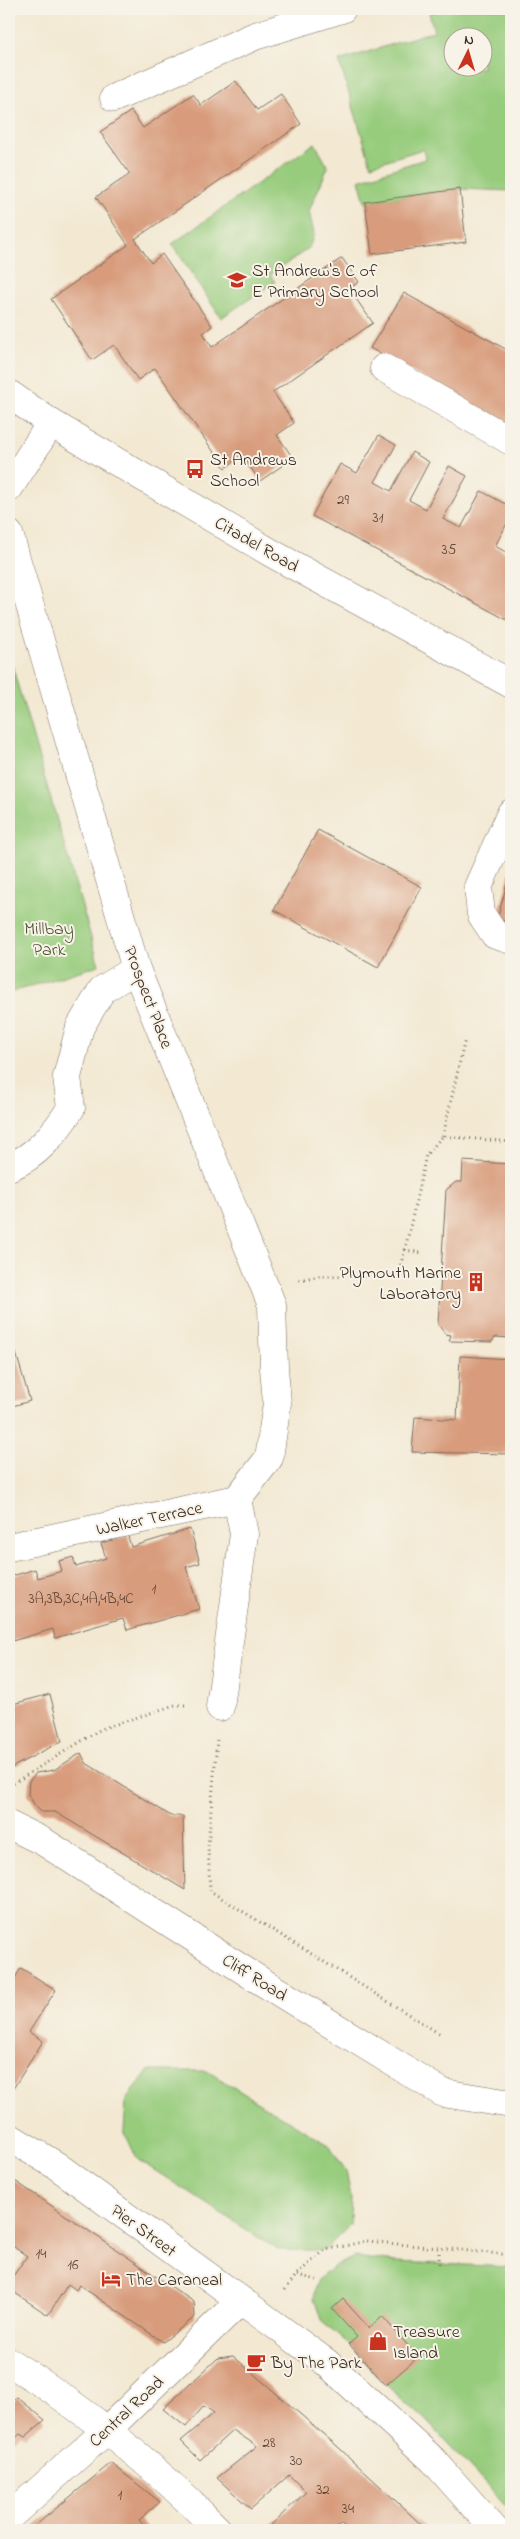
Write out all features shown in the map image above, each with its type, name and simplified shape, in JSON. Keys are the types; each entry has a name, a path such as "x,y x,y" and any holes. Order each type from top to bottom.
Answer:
{"street":[{"path":"114,98 255,36 342,9"},
{"path":"384,368 511,441"},
{"name":"Citadel Road","path":"9,394 51,423 273,554 511,684"},
{"path":"9,488 51,423"},
{"name":"Prospect Place","path":"9,534 136,968 272,1305 277,1403 269,1458 237,1499"},
{"path":"511,813 478,887 482,914 495,935 511,940"},
{"path":"9,1167 22,1162 54,1135 71,1108 67,1077 80,1027 102,990 136,968"},
{"path":"220,1707 244,1534 237,1499"},
{"name":"Walker Terrace","path":"9,1547 237,1499"},
{"name":"Cliff Road","path":"9,1825 44,1842 256,1978 443,2093 511,2104"},
{"name":"Pier Street","path":"9,2138 57,2166 327,2363 433,2460 495,2530"},
{"name":"Central Road","path":"9,2517 108,2429 240,2301"},
{"path":"9,2362 108,2429 172,2483 218,2530"}],"path":[{"path":"299,1280 319,1276 397,1276 405,1250 426,1155 443,1136 466,1039"},
{"path":"443,1136 511,1142"},
{"path":"405,1250 424,1253"},
{"path":"9,1786 101,1729 175,1704 220,1707 208,1846 210,1891 440,2034"},
{"path":"263,2318 297,2274 325,2250 367,2241 439,2250 511,2255"},
{"path":"438,2264 439,2250"},
{"path":"297,2274 317,2280"}],"green space":[{"path":"444,9 511,9 511,191 460,189 365,202 359,180 425,159 423,149 371,165 339,61 434,31 429,13"},
{"path":"315,143 328,167 309,211 314,234 309,248 270,275 275,282 221,318 172,244"},
{"name":"Millbay Park","path":"9,655 99,965 9,993"},
{"path":"148,2071 207,2071 330,2146 346,2171 351,2197 350,2225 325,2250 278,2250 137,2159 124,2131 126,2099"},
{"path":"355,2257 396,2262 511,2267 511,2512 429,2423 386,2385 349,2344 321,2320 314,2298 317,2280 336,2265"}],"building":[{"path":"236,81 257,110 281,94 301,124 135,239 151,263 162,254 212,326 203,333 212,347 342,258 359,282 349,289 373,323 273,392 294,423 277,435 293,458 260,481 242,456 225,468 155,368 138,380 114,345 92,360 51,299 128,245 96,197 130,174 100,132 131,111 143,128 193,94 201,105"},
{"path":"460,189 466,242 372,254 365,202"},
{"path":"404,293 511,352 511,427 370,348"},
{"path":"379,435 396,445 375,482 391,491 412,452 429,462 409,500 426,509 449,466 467,476 443,519 461,528 481,491 511,507 511,516 495,546 511,555 511,622 312,516 340,464 357,473"},
{"path":"318,830 422,887 378,967 274,910"},
{"path":"511,869 511,921 497,920"},
{"name":"Plymouth Marine Laboratory","path":"463,1161 511,1164 511,1338 495,1337 492,1342 449,1341 451,1335 445,1334 438,1324 446,1190 456,1182 462,1182"},
{"path":"9,1329 30,1401 9,1407"},
{"path":"460,1356 511,1359 511,1454 412,1452 415,1417 457,1420"},
{"path":"190,1529 200,1563 186,1567 199,1609 127,1630 123,1618 55,1638 53,1629 9,1642 9,1577 35,1569 38,1578 62,1571 59,1561 73,1557 76,1567 106,1558 101,1543 128,1536 131,1547"},
{"path":"50,1694 62,1741 9,1769 9,1705"},
{"path":"81,1753 86,1763 171,1816 183,1816 185,1890 55,1812 41,1812 34,1804 28,1794 29,1781 36,1773 54,1770"},
{"path":"21,1968 56,1990 29,2032 43,2041 11,2092 9,2091 9,1988"},
{"path":"9,2177 194,2302 195,2317 163,2342 79,2285 76,2290 68,2284 48,2315 9,2289 9,2282 27,2256 11,2245 9,2249"},
{"name":"Treasure Island","path":"343,2299 369,2328 382,2316 418,2357 386,2385 349,2344 357,2337 332,2309"},
{"path":"233,2356 337,2446 427,2530 350,2530 341,2524 335,2530 277,2530 271,2525 306,2492 289,2475 251,2509 217,2478 257,2446 233,2430 200,2460 181,2441 214,2413 204,2406 186,2427 163,2409 218,2358"},
{"path":"17,2397 45,2420 25,2437 20,2434 10,2443 9,2405"},
{"path":"111,2463 160,2502 139,2520 148,2530 30,2530"}],"place":[{"name":"St Andrew's C of E Primary School","path":"237,280"},
{"name":"St Andrews School","path":"195,469"},
{"name":"Plymouth Marine Laboratory","path":"476,1282"},
{"name":"The Caraneal","path":"111,2279"},
{"name":"Treasure Island","path":"378,2341"},
{"name":"By The Park","path":"256,2362"}]}
